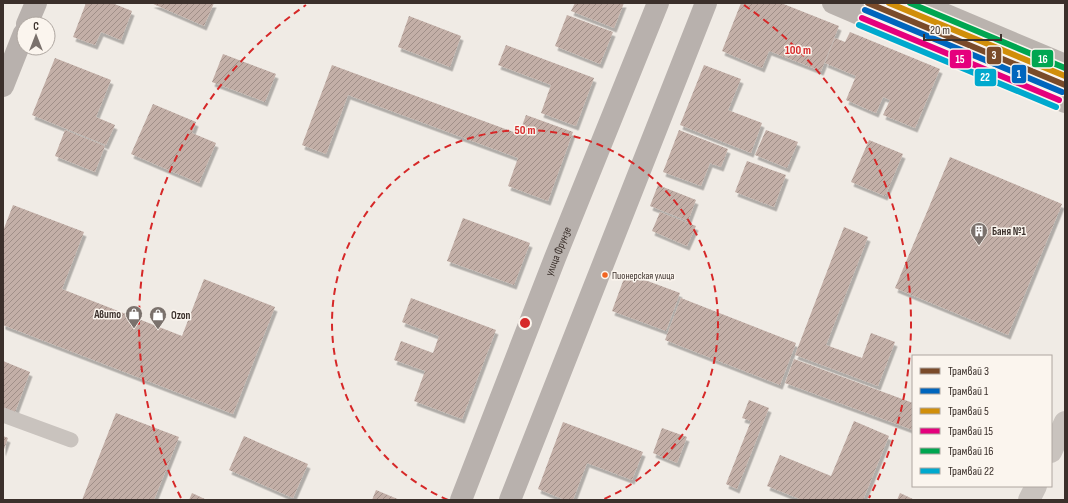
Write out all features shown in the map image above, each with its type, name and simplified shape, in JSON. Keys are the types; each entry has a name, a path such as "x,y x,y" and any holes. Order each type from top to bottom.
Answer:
{"main road":[{"path":"31,16 36,3"},
{"name":"улица Фрунзе","path":"461,500 555,258 658,3"},
{"path":"510,500 706,3"},
{"path":"833,3 1065,102"},
{"path":"918,3 1065,65"},
{"path":"3,86 16,53"}],"street":[{"path":"1052,450 1065,422"},
{"path":"1029,500 1036,487"}],"lane":[{"path":"3,415 71,440"}],"building":[{"path":"86,3 112,3 132,11 121,40 101,32 95,45 73,37"},
{"path":"151,3 214,3 204,26"},
{"path":"575,3 624,3 614,28 571,11"},
{"path":"741,3 781,3 839,26 821,71 769,51 762,68 722,51"},
{"path":"567,15 613,32 600,64 555,46"},
{"path":"409,16 461,36 450,67 398,47"},
{"path":"850,32 940,69 915,128 883,115 890,100 883,97 876,113 846,100 856,76 825,63 835,38 845,42"},
{"path":"506,45 594,78 576,126 541,113 551,85 498,65"},
{"path":"223,54 276,74 265,102 212,82"},
{"path":"55,58 111,80 96,117 115,125 106,145 32,115"},
{"path":"332,65 519,134 526,115 573,132 548,201 508,186 518,158 348,95 326,154 302,145"},
{"path":"704,65 741,79 728,110 762,123 751,153 680,125"},
{"path":"153,104 196,122 192,133 216,143 199,183 131,154"},
{"path":"65,130 105,146 95,172 55,156"},
{"path":"679,130 728,149 721,167 710,163 701,186 663,172"},
{"path":"766,130 798,142 787,168 755,155"},
{"path":"869,140 903,154 885,196 851,182"},
{"name":"Баня №1","path":"950,157 1062,204 1008,335 895,288"},
{"path":"747,161 786,175 774,207 735,192"},
{"path":"658,185 696,200 688,221 650,206"},
{"path":"13,205 84,232 62,289 182,336 204,279 275,307 233,414 3,325 3,231"},
{"path":"660,212 696,226 687,246 652,231"},
{"path":"463,218 530,243 514,285 447,261"},
{"path":"844,227 868,237 826,345 862,358 871,333 895,342 878,386 795,355"},
{"path":"626,273 680,293 666,331 612,311"},
{"path":"411,298 496,330 462,419 414,401 425,371 394,360 401,341 433,353 439,336 402,322"},
{"path":"681,298 796,343 780,385 665,340"},
{"path":"794,359 912,403 912,430 785,383"},
{"path":"3,361 30,372 14,415 3,411"},
{"path":"749,400 769,408 737,489 726,484 751,421 742,418"},
{"path":"116,413 179,437 154,500 82,500"},
{"path":"854,421 889,436 863,500 802,500 767,486 780,455 831,476"},
{"path":"563,422 643,452 632,480 587,463 573,500 565,500 538,489"},
{"path":"662,428 687,437 677,463 653,453"},
{"path":"3,436 8,438 3,452"},
{"path":"244,436 308,464 293,498 229,470"},
{"path":"376,490 400,500 372,500"},
{"path":"192,493 207,500 189,500"},
{"path":"900,493 915,500 897,500"}],"tram line":[{"name":"3","path":"868,3 1065,85"},
{"name":"5","path":"889,3 1065,76"},
{"name":"16","path":"910,3 1065,68"},
{"name":"1","path":"865,10 1062,92"},
{"name":"15","path":"862,18 1059,100"},
{"name":"22","path":"859,25 1056,107"}],"place":[{"name":"Баня №1","path":"979,246"},
{"name":"Пионерская улица","path":"605,275"},
{"name":"Авито","path":"134,329"},
{"name":"Ozon","path":"158,330"}]}
